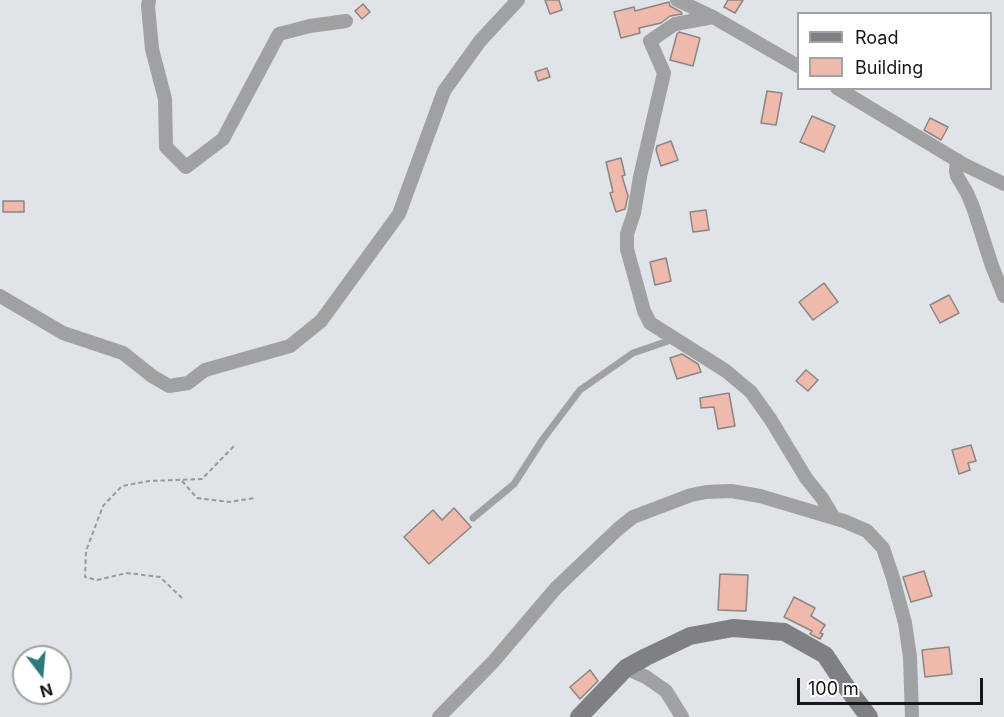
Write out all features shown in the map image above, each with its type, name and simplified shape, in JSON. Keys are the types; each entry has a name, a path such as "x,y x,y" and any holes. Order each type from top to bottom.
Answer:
{"street":[{"path":"149,0 152,49 165,99 166,147 186,166 223,139 279,34 310,26 346,21"},
{"path":"0,297 63,333 123,353 169,386 188,383 205,370 290,346 321,321 399,214 444,91 480,41 518,0"},
{"path":"677,0 713,17 797,65"},
{"path":"713,17 675,24 650,42 664,73 634,213 627,234 627,249 644,311 650,323 726,371 752,392 834,518"},
{"path":"840,90 957,160 1004,184"},
{"path":"957,160 957,176 973,207 1004,296"},
{"path":"439,717 493,662 556,588 618,529 633,518 691,495 731,491 760,496 844,520 867,531 883,548 893,578 910,657 912,717"},
{"path":"579,717 626,668 690,636 733,628 784,632 825,655 869,717"},
{"path":"626,668 666,691 682,717"}],"lane":[{"path":"473,518 514,484 543,439 580,390 633,353 674,339"}],"path":[{"path":"183,598 160,577 127,573 97,580 85,576 86,551 103,506 122,486 149,481 202,479 235,445"},
{"path":"182,481 197,498 228,501 255,498"}],"building":[{"path":"545,0 559,0 562,10 550,14"},
{"path":"728,0 743,0 735,13 724,7"},
{"path":"669,2 670,6 682,14 670,16 661,23 639,28 640,33 621,38 614,12 634,7 635,11"},
{"path":"363,4 370,12 362,19 355,11"},
{"path":"679,32 700,38 693,66 670,60"},
{"path":"547,68 550,77 538,81 535,72"},
{"path":"767,91 782,93 776,125 761,123"},
{"path":"812,116 835,126 824,152 800,142"},
{"path":"930,118 948,127 941,140 924,130"},
{"path":"671,141 678,160 661,166 657,146"},
{"path":"621,158 625,175 622,176 628,196 625,209 616,212 610,193 613,192 606,162"},
{"path":"3,201 24,201 24,212 3,212"},
{"path":"706,210 709,230 693,232 690,212"},
{"path":"666,258 671,281 655,285 650,262"},
{"path":"824,283 838,302 813,320 799,302"},
{"path":"949,295 959,313 940,323 930,305"},
{"path":"682,354 698,364 701,372 677,379 670,358"},
{"path":"806,370 818,380 808,391 796,381"},
{"path":"729,393 735,426 718,429 714,407 701,408 700,398"},
{"path":"971,445 976,461 968,463 970,470 959,474 952,450"},
{"path":"454,508 471,527 429,564 404,537 433,510 442,520"},
{"path":"924,571 932,596 911,602 903,577"},
{"path":"720,574 748,575 746,611 718,610"},
{"path":"794,597 815,608 811,616 825,625 820,633 823,634 820,639 810,634 812,631 784,617"},
{"path":"949,647 952,674 925,677 922,650"},
{"path":"590,670 598,681 580,699 570,687"}]}
